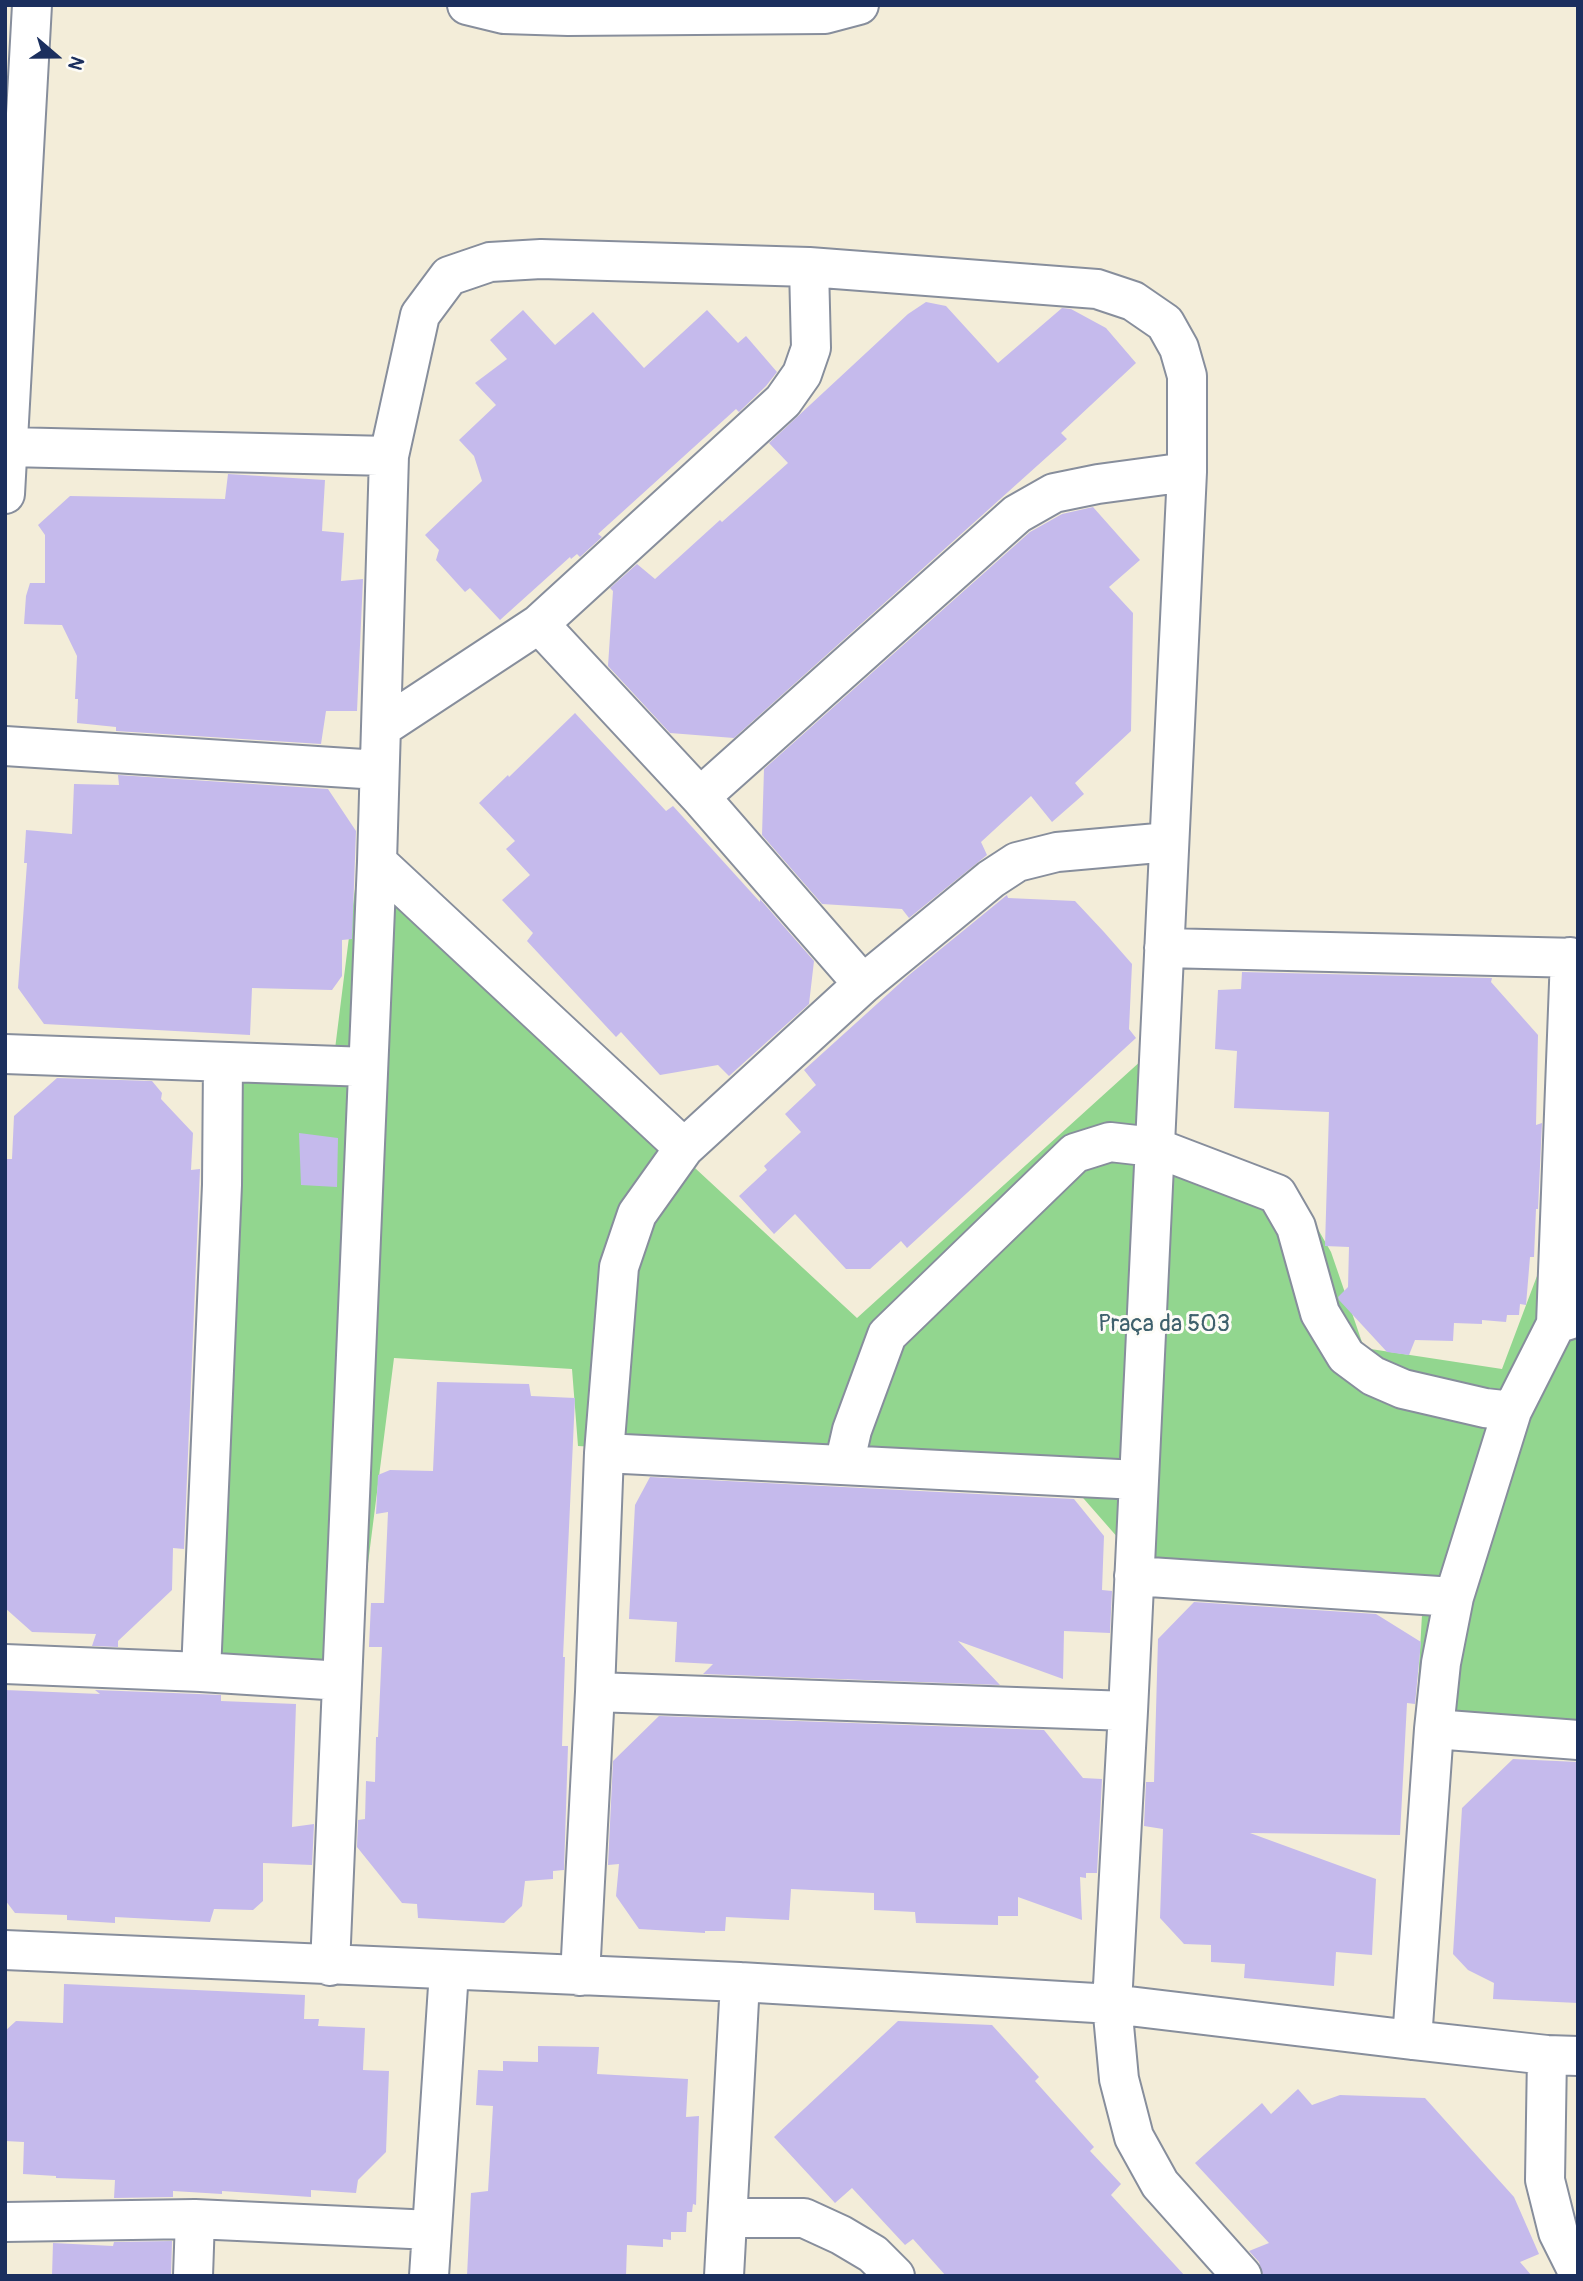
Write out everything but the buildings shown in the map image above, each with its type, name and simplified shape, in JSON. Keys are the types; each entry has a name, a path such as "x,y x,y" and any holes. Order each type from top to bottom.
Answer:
{"street":[{"path":"467,5 504,14 555,16 837,8"},
{"path":"5,494 23,14"},
{"path":"330,1966 377,862 389,456 420,314 449,275 490,262 541,259 809,267 1097,289 1133,301 1165,323 1179,348 1186,376 1187,472 1112,2004 1119,2079 1134,2137 1160,2184 1242,2276"},
{"path":"381,728 539,624 783,401 802,374 811,348 809,267"},
{"path":"8,447 389,456"},
{"path":"700,797 1017,514 1054,493 1187,472"},
{"path":"539,624 700,797 863,984"},
{"path":"5,746 379,770"},
{"path":"580,1976 604,1453 619,1267 637,1214 684,1148 863,984 991,878 1017,862 1057,852 1169,842"},
{"path":"377,862 684,1148"},
{"path":"1164,948 1574,957 1567,1321 1512,1411 1454,1597 1441,1663 1434,1729 1412,2040"},
{"path":"5,1054 368,1067"},
{"path":"201,1672 222,1185 223,1062"},
{"path":"844,1465 852,1430 887,1335 1075,1153 1110,1142 1154,1147 1277,1194 1296,1227 1320,1312 1346,1356 1373,1376 1403,1390 1485,1408 1512,1411"},
{"path":"604,1453 1138,1480"},
{"path":"1134,1576 1454,1597"},
{"path":"5,1664 342,1681"},
{"path":"595,1692 1128,1711"},
{"path":"1434,1729 1578,1740"},
{"path":"5,1950 740,1982 1112,2004 1562,2056 1545,2180 1558,2232 1578,2272"},
{"path":"429,2276 449,1971"},
{"path":"724,2276 740,1982"},
{"path":"729,2218 804,2218 842,2235 873,2254 895,2276"},
{"path":"5,2222 195,2219 432,2230"},
{"path":"193,2276 195,2219"}],"green space":[{"name":"Praça da 503","path":"359,857 857,1318 1174,1031 1165,1134 1288,1177 1331,1252 1364,1348 1502,1369 1540,1268 1578,1271 1578,1743 1415,1738 1423,1597 1154,1579 1063,1475 578,1446 572,1369 394,1358 354,1674 192,1667 212,1060 334,1057"}]}
